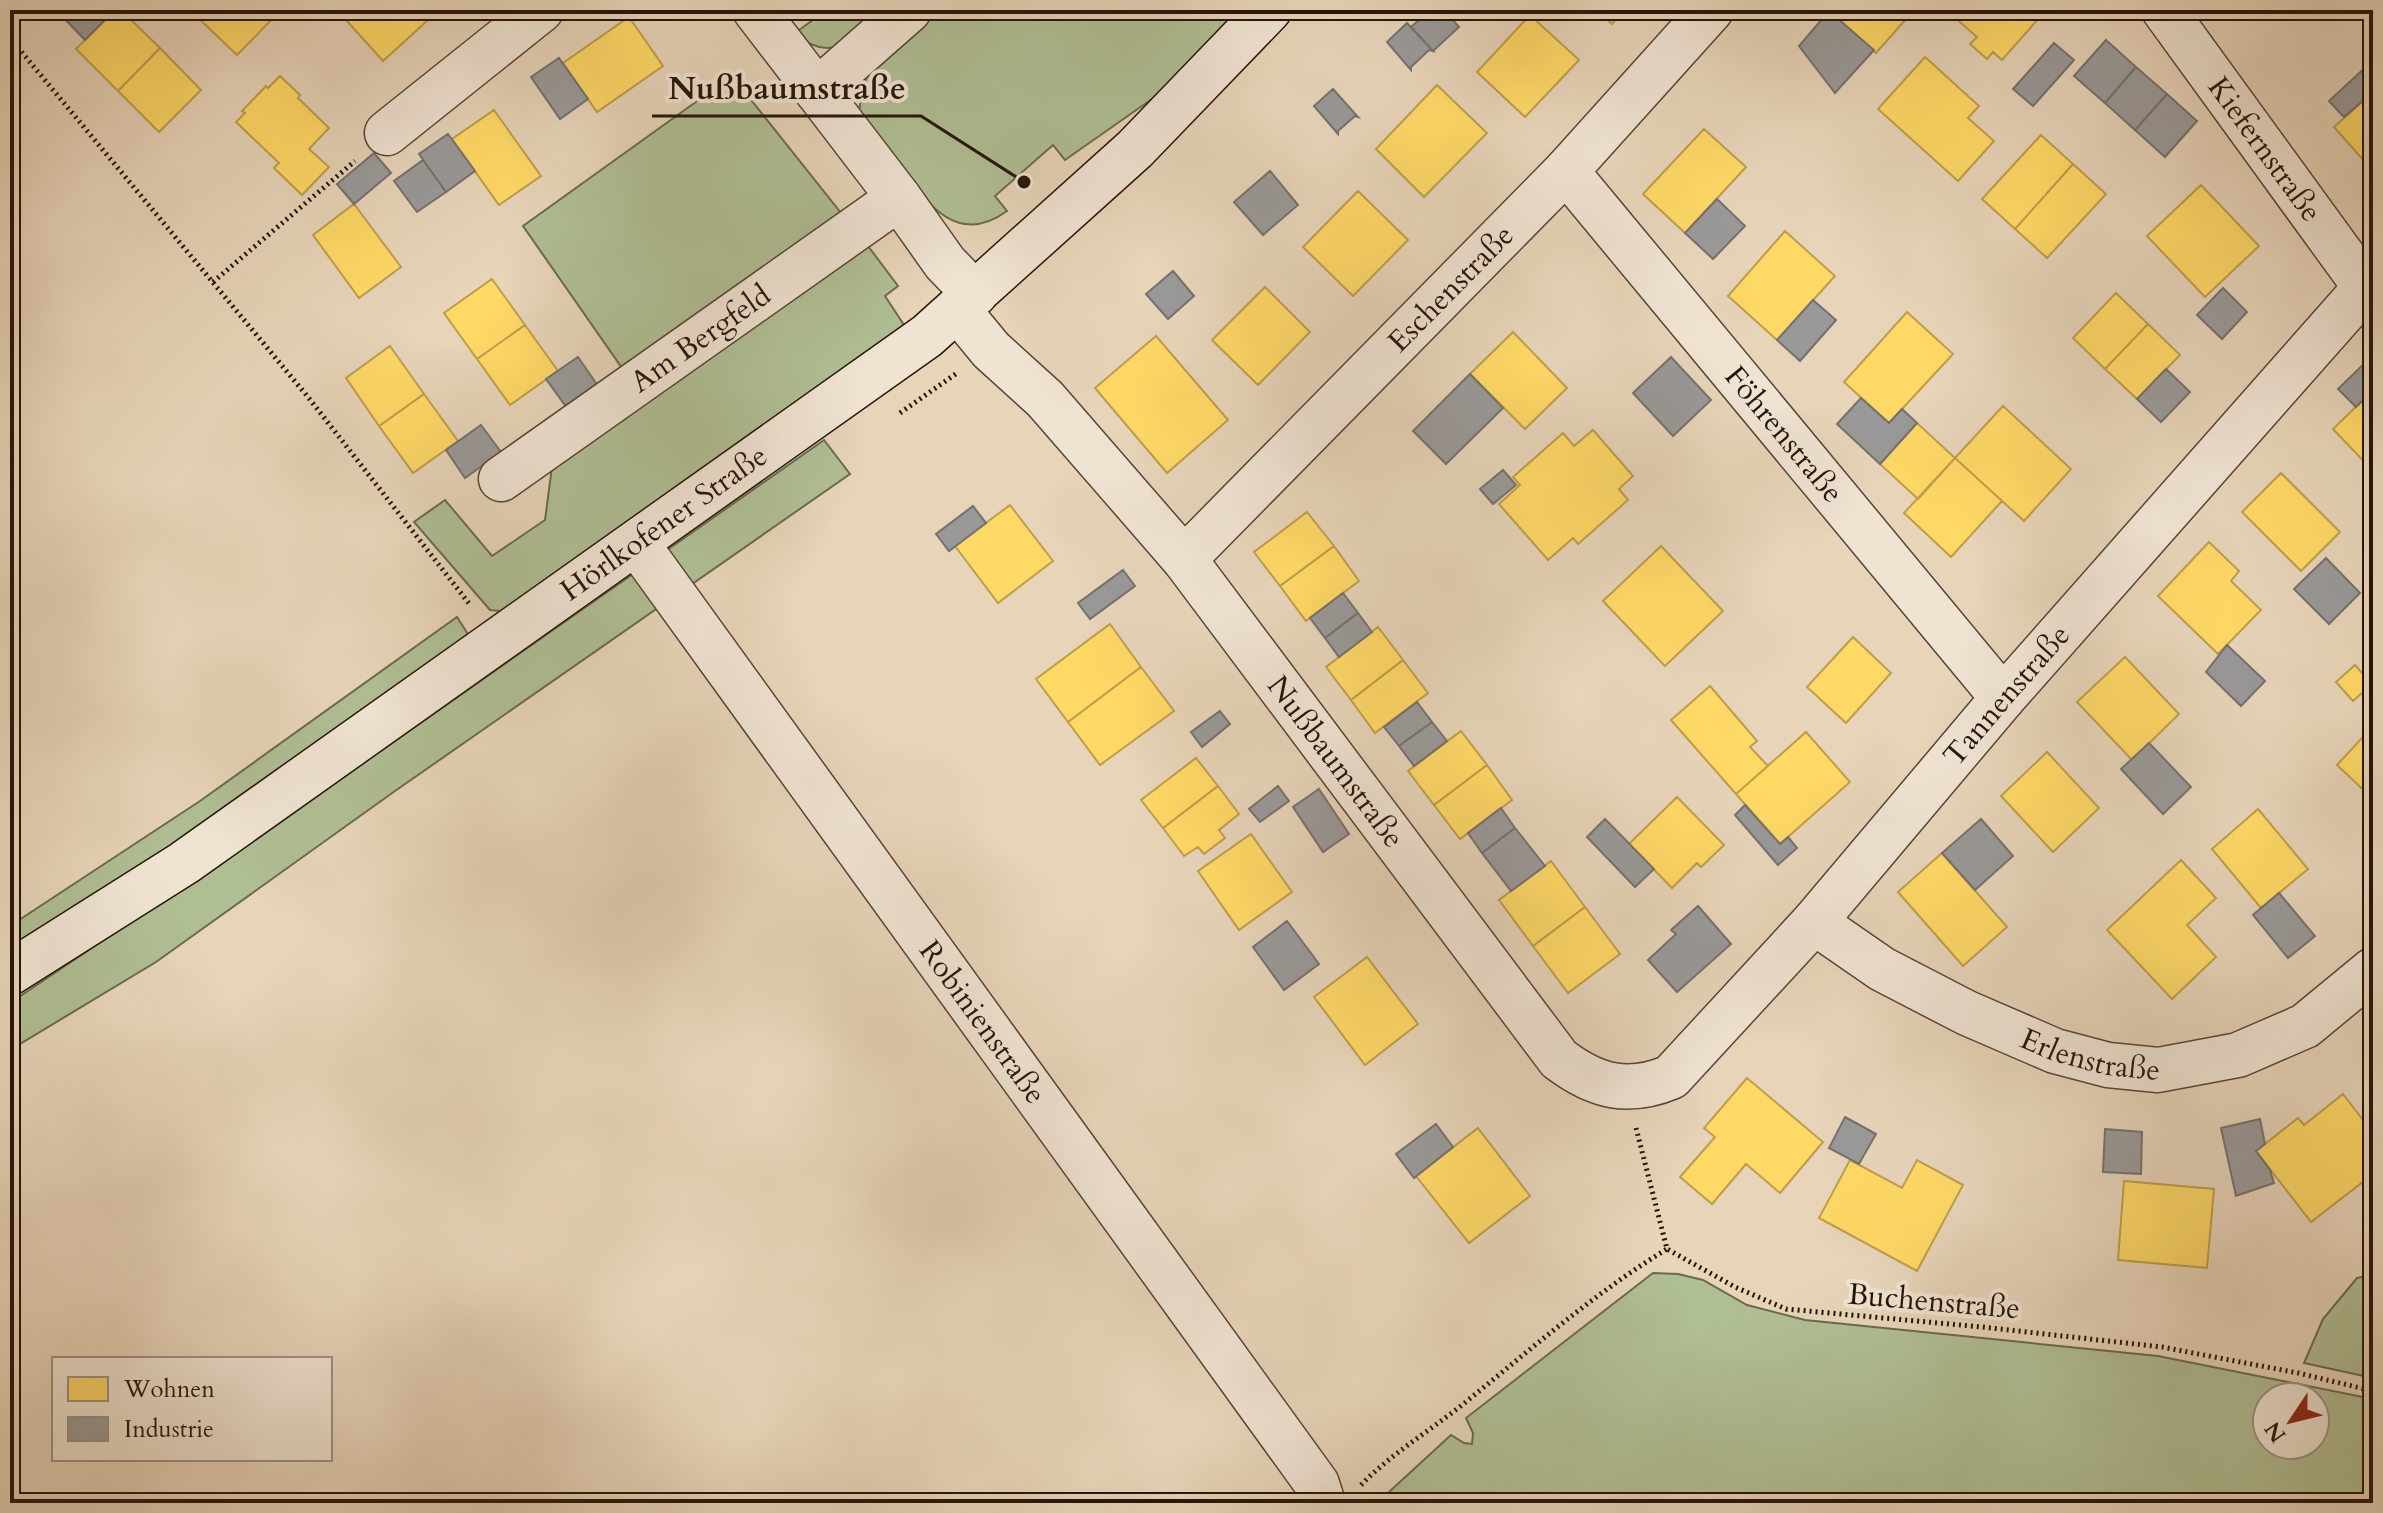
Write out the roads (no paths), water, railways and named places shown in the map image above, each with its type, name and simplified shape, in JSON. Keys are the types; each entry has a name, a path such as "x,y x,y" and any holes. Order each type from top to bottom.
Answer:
{"street":[{"path":"387,133 541,10"},
{"path":"755,10 899,198 945,263 966,302"},
{"path":"817,91 909,10"},
{"name":"Hörlkofener Straße","path":"10,973 184,863 867,381 966,302 1135,149 1269,10"},
{"name":"Eschenstraße","path":"1184,559 1566,171 1711,10"},
{"name":"Kiefernstraße","path":"2164,10 2369,284"},
{"name":"Föhrenstraße","path":"1566,171 2003,698"},
{"name":"Am Bergfeld","path":"501,479 899,198"},
{"name":"Tannenstraße","path":"1626,1088 1650,1086 1671,1077 1814,922 2003,698 2369,284"},
{"name":"Nußbaumstraße","path":"966,302 991,350 1045,399 1184,559 1559,1059 1592,1079 1626,1088"},
{"name":"Robinienstraße","path":"637,544 1317,1484 1337,1499"},
{"name":"Erlenstraße","path":"1814,922 1882,969 1967,1013 2055,1051 2108,1065 2158,1070 2238,1055 2305,1026 2373,970"}],"place":[{"name":"Nußbaumstraße","path":"1024,182"}]}
